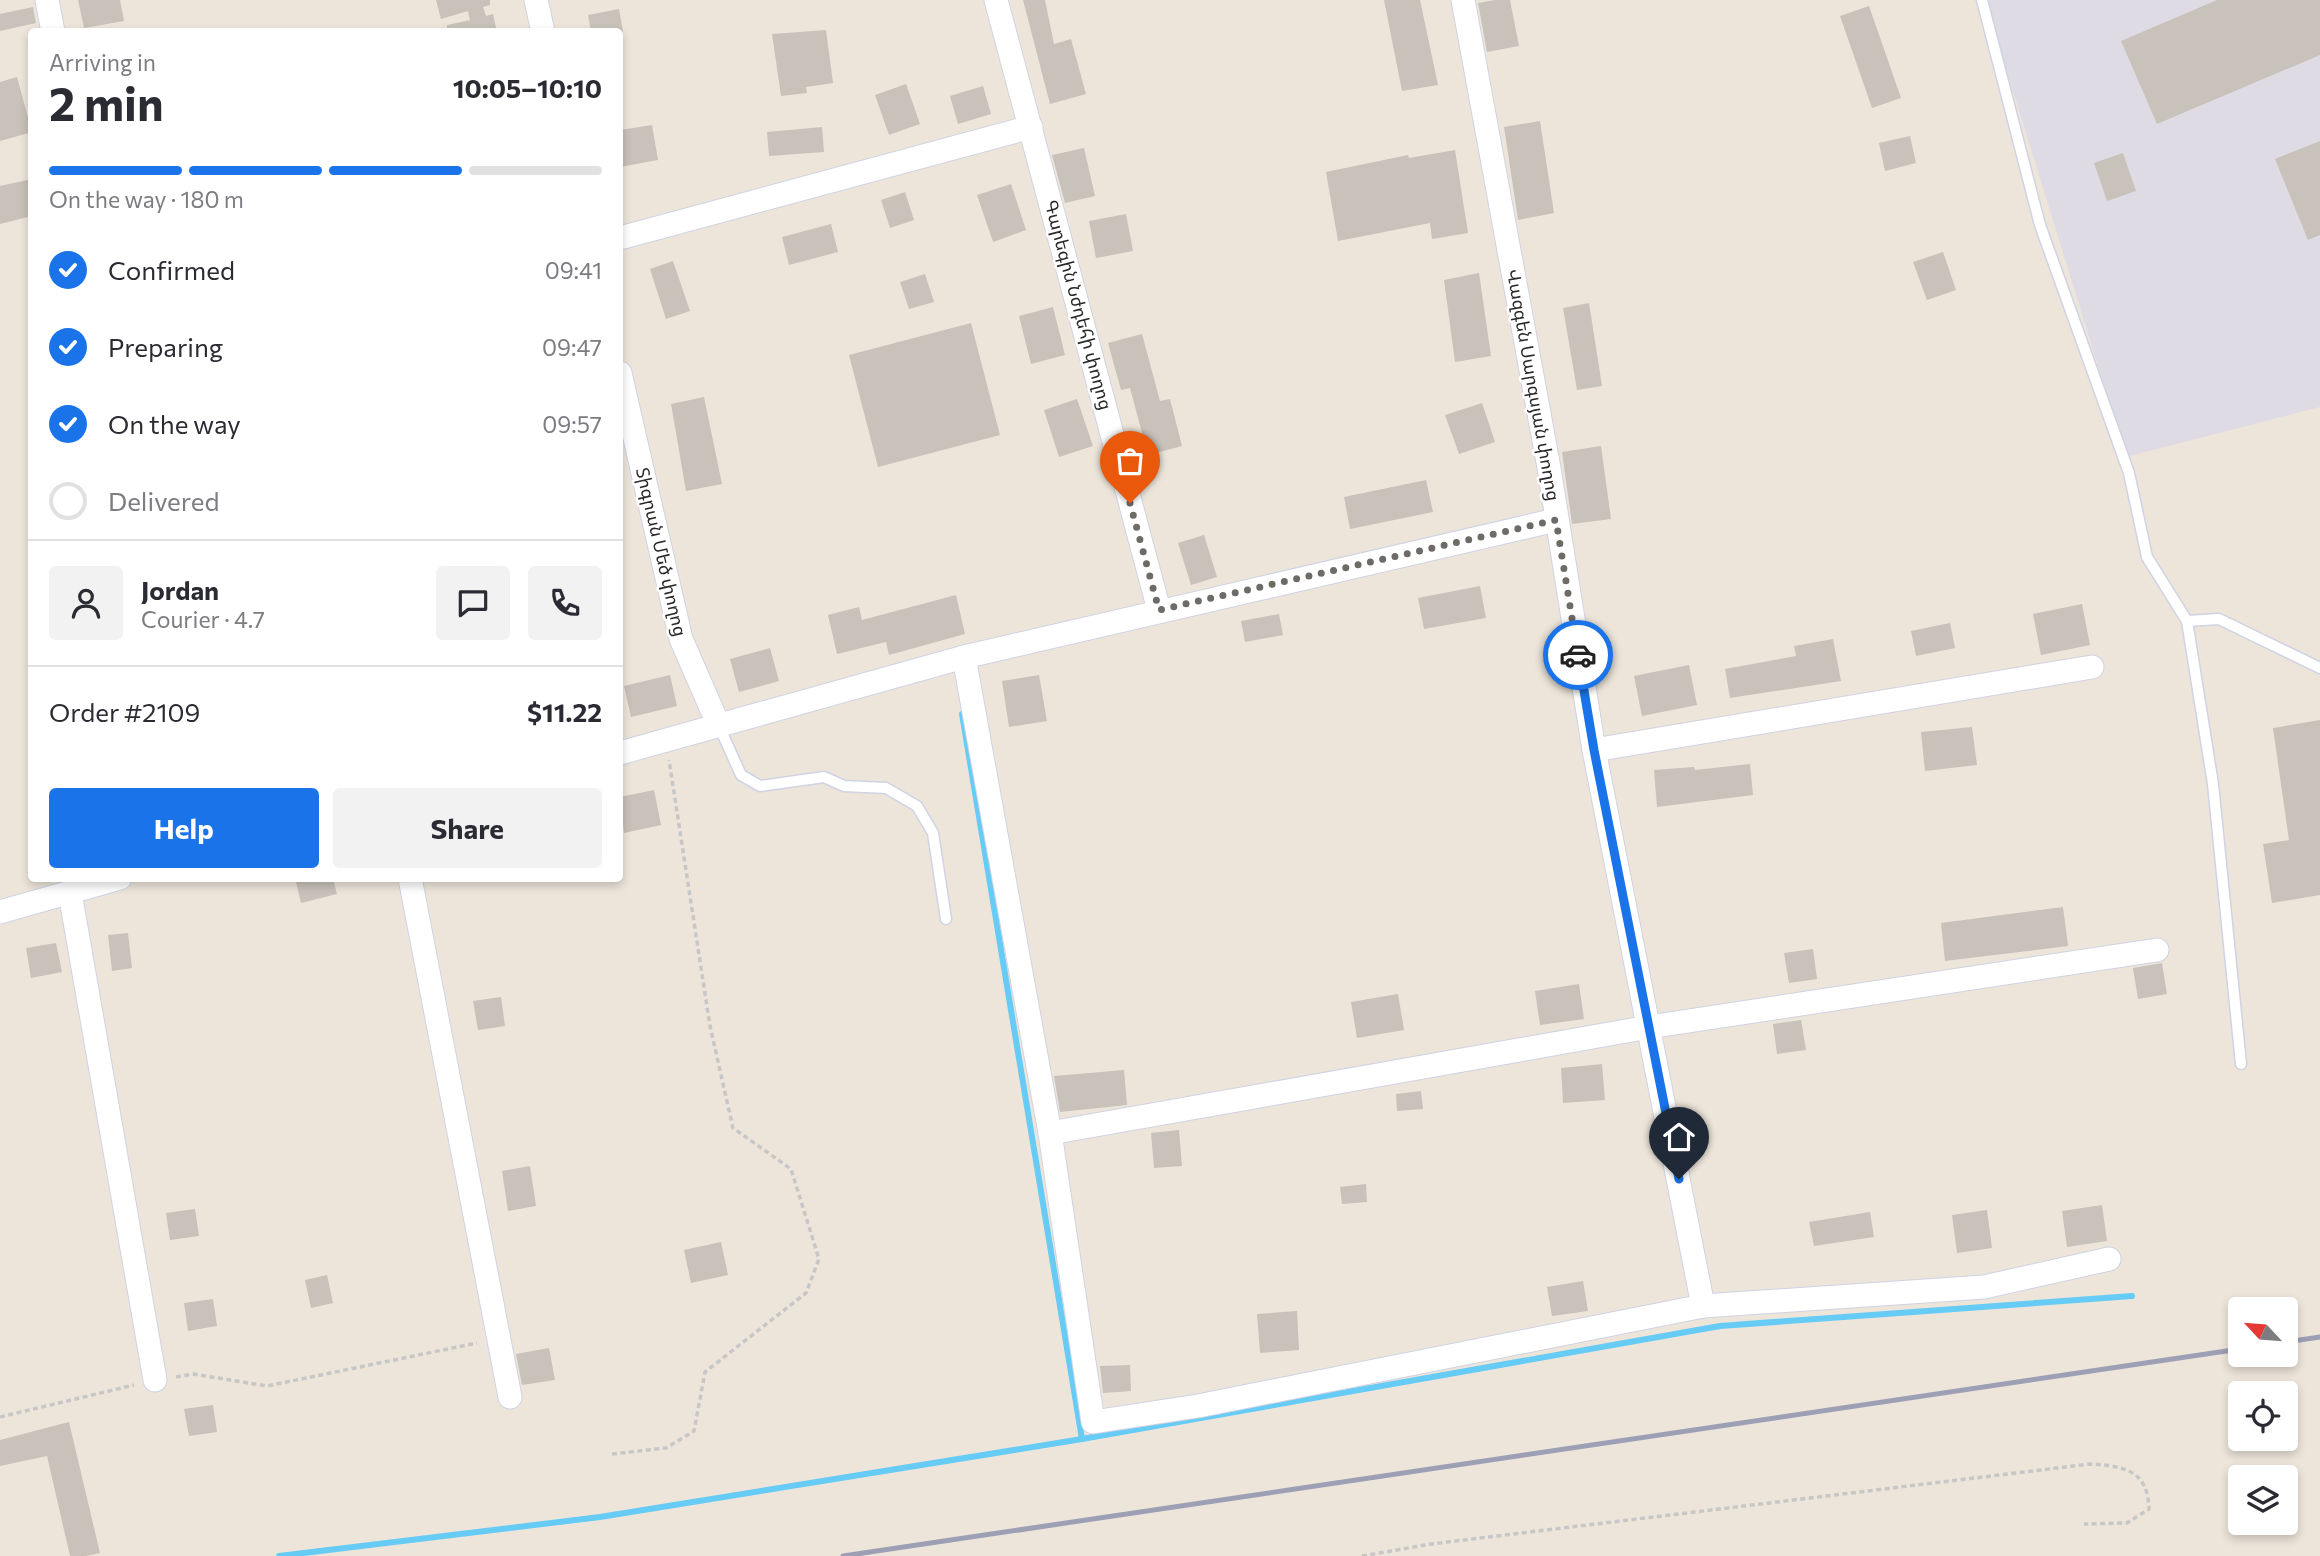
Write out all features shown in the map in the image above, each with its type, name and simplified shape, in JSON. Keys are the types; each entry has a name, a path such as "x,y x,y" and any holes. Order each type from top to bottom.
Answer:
{"street":[{"path":"47,0 52,28"},
{"path":"536,0 542,28"},
{"name":"Գարեգին Նժդեհի փողոց","path":"996,0 1159,610"},
{"name":"Վազգեն Սարգսյան փողոց","path":"1463,0 1549,468 1594,750 1703,1306"},
{"path":"623,237 1031,127"},
{"name":"Տիգրան Մեծ փողոց","path":"623,386 681,639 719,726"},
{"path":"623,752 964,657 1556,520"},
{"path":"964,657 1050,1133 1093,1422 1198,1406 1703,1306 1984,1287 2109,1259"},
{"path":"1594,750 2092,667"},
{"path":"0,912 106,882"},
{"path":"411,882 510,1397"},
{"path":"71,892 155,1380"},
{"path":"1050,1133 1649,1027 2157,950"}],"lane":[{"path":"1982,0 2040,225 2129,473 2147,556 2188,621 2213,784 2241,1064"},
{"path":"2188,621 2219,619 2320,668"},
{"path":"719,726 741,775 760,786 824,777 844,786 886,788 917,806 933,833 946,919"}],"path":[{"path":"612,1454 666,1448 694,1431 705,1372 806,1293 819,1259 791,1169 733,1128 710,1026 676,787 665,741"},
{"path":"0,1417 155,1380 194,1374 267,1386 499,1338"},
{"path":"1362,1556 1431,1544 2090,1464 2118,1466 2135,1474 2148,1490 2149,1508 2127,1523 2084,1524"}],"shaded area":[{"path":"1985,0 2320,0 2320,407 2126,457"}],"building":[{"path":"78,0 120,0 124,21 84,28"},
{"path":"436,0 490,0 490,5 483,7 486,16 493,14 496,28 447,28 447,25 470,20 468,11 441,19"},
{"path":"1023,0 1045,0 1054,44 1071,39 1086,94 1050,104"},
{"path":"1384,0 1420,0 1438,85 1402,91"},
{"path":"1510,0 1519,46 1487,52 1478,3"},
{"path":"2217,0 2320,0 2320,55 2157,124 2121,41"},
{"path":"1869,6 1901,98 1872,108 1840,16"},
{"path":"33,7 36,23 0,31 0,14"},
{"path":"619,9 622,28 590,28 588,15"},
{"path":"826,30 833,83 806,87 807,93 781,96 772,34"},
{"path":"17,77 28,117 28,133 0,141 0,82"},
{"path":"906,84 920,124 889,135 875,95"},
{"path":"983,86 991,114 958,124 950,96"},
{"path":"1540,121 1554,213 1518,220 1504,127"},
{"path":"652,125 658,160 623,166 623,130"},
{"path":"822,127 824,152 769,156 767,132"},
{"path":"1910,136 1916,163 1885,171 1879,143"},
{"path":"2320,141 2320,235 2308,240 2275,159"},
{"path":"1084,148 1095,196 1065,203 1052,155"},
{"path":"1455,150 1468,233 1432,239 1430,223 1338,241 1326,172 1408,155 1409,158"},
{"path":"2123,153 2136,191 2107,201 2094,163"},
{"path":"28,180 28,217 0,224 0,186"},
{"path":"1011,184 1026,230 993,242 977,195"},
{"path":"905,192 914,220 890,228 881,200"},
{"path":"1126,214 1133,251 1096,258 1089,221"},
{"path":"831,224 838,252 789,265 782,237"},
{"path":"1943,252 1956,290 1927,300 1913,262"},
{"path":"673,261 690,311 666,319 650,269"},
{"path":"1479,273 1491,356 1455,362 1444,280"},
{"path":"925,274 934,302 909,309 900,282"},
{"path":"1589,303 1602,386 1577,390 1563,308"},
{"path":"1053,307 1065,355 1031,364 1019,316"},
{"path":"971,323 1000,435 878,467 849,355"},
{"path":"1142,334 1160,401 1170,399 1182,446 1148,455 1130,388 1121,390 1108,343"},
{"path":"704,397 722,484 686,491 671,404"},
{"path":"1077,399 1093,446 1059,457 1044,410"},
{"path":"1482,403 1495,442 1459,454 1445,415"},
{"path":"1601,446 1611,519 1572,524 1562,452"},
{"path":"1426,480 1433,512 1350,529 1344,497"},
{"path":"1204,535 1217,577 1191,585 1178,543"},
{"path":"1480,586 1486,618 1424,629 1418,598"},
{"path":"956,595 965,634 889,655 886,642 837,654 828,615 859,607 862,620"},
{"path":"2082,604 2090,645 2041,655 2033,614"},
{"path":"1279,614 1283,635 1245,642 1241,621"},
{"path":"1950,623 1955,648 1916,656 1911,631"},
{"path":"1833,639 1841,681 1730,698 1725,669 1796,656 1794,646"},
{"path":"770,648 779,681 739,692 730,659"},
{"path":"1689,665 1697,705 1642,716 1634,676"},
{"path":"670,675 677,706 631,717 624,686"},
{"path":"1039,675 1047,721 1009,727 1002,681"},
{"path":"2320,720 2320,895 2272,903 2263,844 2289,840 2273,728"},
{"path":"1972,727 1977,765 1925,771 1921,732"},
{"path":"1750,764 1753,795 1657,807 1654,770 1694,767 1695,770"},
{"path":"654,790 661,825 624,833 623,796"},
{"path":"296,882 334,882 337,894 301,903"},
{"path":"2063,907 2068,946 1945,961 1941,923"},
{"path":"128,933 132,968 112,971 108,935"},
{"path":"56,943 62,972 31,978 26,948"},
{"path":"1813,949 1817,979 1789,983 1784,953"},
{"path":"2162,963 2167,994 2138,999 2133,968"},
{"path":"1579,984 1584,1019 1540,1025 1535,991"},
{"path":"1398,994 1404,1030 1357,1038 1351,1002"},
{"path":"501,997 505,1026 478,1030 473,1001"},
{"path":"1801,1020 1806,1050 1777,1054 1773,1024"},
{"path":"1602,1064 1605,1100 1563,1103 1561,1068"},
{"path":"1124,1070 1127,1105 1060,1112 1054,1076"},
{"path":"1421,1091 1423,1109 1397,1111 1396,1094"},
{"path":"1179,1130 1182,1166 1154,1168 1151,1133"},
{"path":"530,1166 536,1206 508,1211 502,1171"},
{"path":"1366,1184 1367,1202 1342,1204 1340,1187"},
{"path":"2102,1205 2107,1241 2067,1247 2062,1211"},
{"path":"195,1209 199,1236 170,1240 166,1213"},
{"path":"1987,1210 1992,1248 1957,1253 1952,1215"},
{"path":"1870,1212 1874,1237 1814,1246 1809,1222"},
{"path":"721,1242 728,1275 691,1283 684,1250"},
{"path":"327,1275 333,1303 311,1308 305,1280"},
{"path":"1583,1281 1588,1311 1552,1316 1547,1287"},
{"path":"213,1299 217,1326 188,1331 184,1303"},
{"path":"1297,1311 1299,1350 1260,1353 1257,1314"},
{"path":"549,1348 555,1380 522,1385 516,1354"},
{"path":"1130,1365 1131,1391 1103,1393 1100,1366"},
{"path":"213,1405 217,1432 189,1436 184,1409"},
{"path":"69,1422 100,1553 86,1556 70,1556 47,1456 0,1466 0,1440"}],"waterway":[{"path":"962,714 1082,1439"},
{"path":"279,1556 600,1517 1082,1439 1720,1326 2132,1296"}],"railway":[{"path":"2298,1340 2320,1337"},
{"path":"843,1556 2228,1351"}],"way so far":[{"path":"1130,503 1159,610 1556,520 1578,655"}],"route":[{"path":"1578,655 1594,750 1679,1179"}]}
